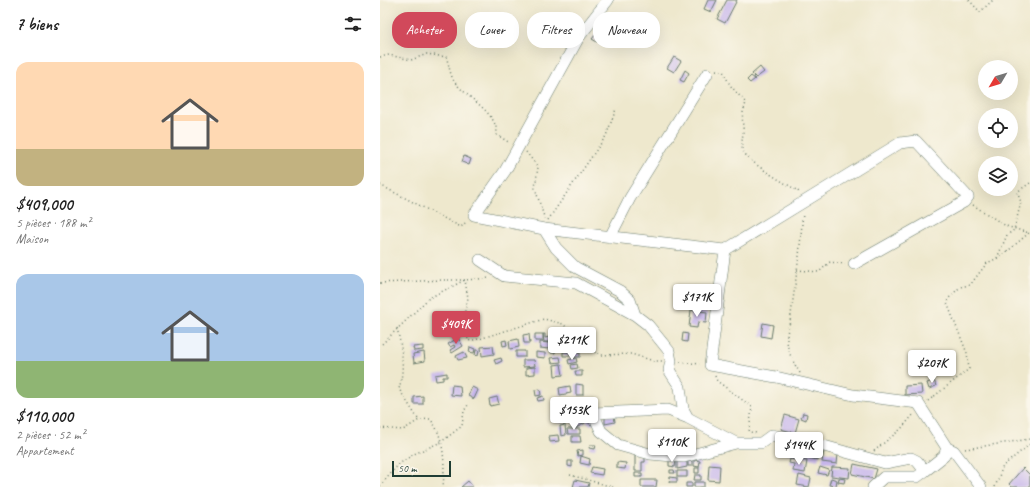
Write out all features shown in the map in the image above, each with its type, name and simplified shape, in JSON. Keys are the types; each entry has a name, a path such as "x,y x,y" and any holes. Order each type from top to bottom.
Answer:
{"street":[{"path":"608,0 578,38 505,172 474,214 544,229 725,250 900,143 916,141 968,197 964,202 854,264"},
{"path":"610,237 630,198 707,74"},
{"path":"544,229 556,248 575,267 620,291 630,300 634,315"},
{"path":"725,250 710,365 776,376 853,395 918,403 981,487"},
{"path":"480,260 504,276 576,283 634,315 648,325 669,351 671,361 669,370 680,388 683,408 688,418"},
{"path":"736,443 688,418 668,410 593,413 601,431 618,445 650,454 684,457 736,443 761,443 772,435 824,446 885,463 911,458 917,461 925,471"},
{"path":"873,487 884,477 917,477 951,449"}],"path":[{"path":"969,0 980,12 993,0"},
{"path":"380,57 389,55 411,60 427,54 446,57 453,80 473,100 479,103 497,127 497,134 528,153 538,167 535,188 546,224 606,136 616,109"},
{"path":"997,258 1007,235 1014,230 1021,202 1018,192 1030,183"},
{"path":"380,185 461,227 474,214"},
{"path":"964,202 970,203 1014,230 1030,233"},
{"path":"864,457 880,448 921,406 969,369 967,354 947,303 948,299 960,287 970,285 987,262 1002,256 1030,233"},
{"path":"797,270 819,272 830,262 854,264"},
{"path":"380,283 465,280 504,276"},
{"path":"465,280 468,298 465,310 468,341 544,319 563,324 592,351 597,353 631,354 654,361 671,361 710,365 717,381 752,407 749,432 772,435"},
{"path":"382,344 429,298 465,280"},
{"path":"397,328 403,355 403,375 399,389 419,420"},
{"path":"380,486 400,464 414,454 441,442 462,426 464,411 468,405"},
{"path":"380,428 403,430 419,420 430,419 437,427 441,442 443,487"},
{"path":"951,449 1030,439"},
{"path":"995,487 1003,466 1030,444"},
{"path":"570,475 613,487"}],"building":[{"path":"708,0 717,0 711,12 704,9"},
{"path":"727,0 737,0 725,23 717,19"},
{"path":"674,57 681,61 674,72 667,68"},
{"path":"760,67 764,72 756,78 752,74"},
{"path":"685,70 689,73 684,82 680,80"},
{"path":"751,76 755,79 750,83 747,80"},
{"path":"464,156 471,159 469,165 462,162"},
{"path":"691,310 707,312 706,323 698,322 697,328 689,327"},
{"path":"763,323 773,325 771,338 761,336"},
{"path":"683,333 688,334 687,342 682,341"},
{"path":"529,334 530,343 524,343 523,335"},
{"path":"535,334 543,334 543,341 535,341"},
{"path":"543,334 545,334 545,338 549,337 549,342 544,342"},
{"path":"550,336 561,337 561,342 550,342"},
{"path":"458,338 463,346 452,353 450,350 455,347 454,345 450,347 448,344"},
{"path":"518,339 519,347 510,349 509,341"},
{"path":"506,340 507,345 503,346 502,341"},
{"path":"540,342 549,343 549,349 540,348"},
{"path":"561,344 566,344 565,350 561,350"},
{"path":"571,344 575,345 575,351 570,350"},
{"path":"551,345 556,345 555,353 551,353"},
{"path":"423,346 423,350 414,351 413,347"},
{"path":"493,346 494,354 482,356 481,347"},
{"path":"470,347 475,349 474,353 469,352"},
{"path":"476,350 479,350 478,356 475,355"},
{"path":"516,351 525,351 525,357 516,357"},
{"path":"424,352 425,361 414,363 413,354"},
{"path":"464,352 467,358 458,360 456,356"},
{"path":"536,352 545,353 545,358 536,357"},
{"path":"563,352 570,352 570,356 563,356"},
{"path":"572,353 580,353 580,357 572,357"},
{"path":"560,357 561,362 552,363 551,358"},
{"path":"501,358 502,361 496,364 494,360"},
{"path":"576,358 577,362 569,364 568,360"},
{"path":"523,360 534,360 535,366 523,367"},
{"path":"561,364 563,375 555,376 554,365"},
{"path":"577,364 578,368 572,369 571,365"},
{"path":"535,367 535,374 526,375 526,368"},
{"path":"575,371 582,371 582,376 576,376"},
{"path":"447,373 447,377 443,377 443,380 436,381 435,375"},
{"path":"934,380 936,386 929,389 927,383"},
{"path":"576,384 583,385 583,395 576,395"},
{"path":"452,385 460,386 461,396 451,395"},
{"path":"921,385 922,394 905,395 905,386"},
{"path":"570,386 571,393 560,395 559,388"},
{"path":"472,387 478,390 474,399 468,396"},
{"path":"540,389 541,395 536,396 535,390"},
{"path":"423,396 423,404 414,404 414,397"},
{"path":"543,396 544,400 538,401 537,398"},
{"path":"497,397 499,404 490,406 489,399"},
{"path":"581,409 582,415 573,417 572,411"},
{"path":"562,410 563,417 558,418 557,411"},
{"path":"803,413 807,414 806,420 801,418"},
{"path":"614,415 615,422 605,424 605,416"},
{"path":"785,415 799,419 795,433 781,429"},
{"path":"591,416 595,423 591,425 585,420"},
{"path":"565,418 566,422 559,423 558,419"},
{"path":"584,418 585,423 576,428 574,423"},
{"path":"565,425 566,435 561,436 560,426"},
{"path":"567,429 580,429 580,434 568,434"},
{"path":"558,435 559,441 550,442 549,436"},
{"path":"572,436 580,436 581,442 572,442"},
{"path":"788,442 821,449 818,460 786,453"},
{"path":"590,445 596,445 595,449 589,448"},
{"path":"583,450 583,455 578,456 577,451"},
{"path":"824,451 838,454 837,464 822,462"},
{"path":"581,456 590,459 589,465 580,463"},
{"path":"635,456 645,456 645,462 642,462 642,471 635,471"},
{"path":"790,459 807,461 805,473 793,471 794,464 789,463"},
{"path":"669,460 676,460 675,467 669,466"},
{"path":"694,460 700,461 699,467 694,466"},
{"path":"568,461 572,461 572,467 568,466"},
{"path":"677,461 687,461 687,467 677,469"},
{"path":"688,461 692,461 692,466 688,466"},
{"path":"617,462 626,463 625,469 617,468"},
{"path":"854,464 877,469 874,479 852,474"},
{"path":"709,465 720,466 719,481 708,480"},
{"path":"592,467 603,469 602,475 590,473"},
{"path":"820,467 829,470 827,475 818,473"},
{"path":"832,467 850,468 849,478 831,476"},
{"path":"695,468 699,468 699,473 695,473"},
{"path":"1023,468 1030,475 1030,487 1012,487 1009,484"},
{"path":"670,470 674,470 675,473 670,473"},
{"path":"677,471 687,471 687,477 677,477"},
{"path":"635,473 642,473 642,477 635,477"},
{"path":"695,475 701,475 701,480 694,480"},
{"path":"799,475 811,478 809,487 797,485"},
{"path":"670,477 677,478 677,482 669,482"},
{"path":"831,478 837,480 836,486 829,485"},
{"path":"839,478 845,479 844,483 838,482"},
{"path":"575,480 589,483 588,487 573,487"},
{"path":"641,480 657,480 656,487 641,487"},
{"path":"468,481 473,487 461,487"},
{"path":"694,482 704,482 704,487 694,487"},
{"path":"686,483 692,483 692,487 686,487"}]}
